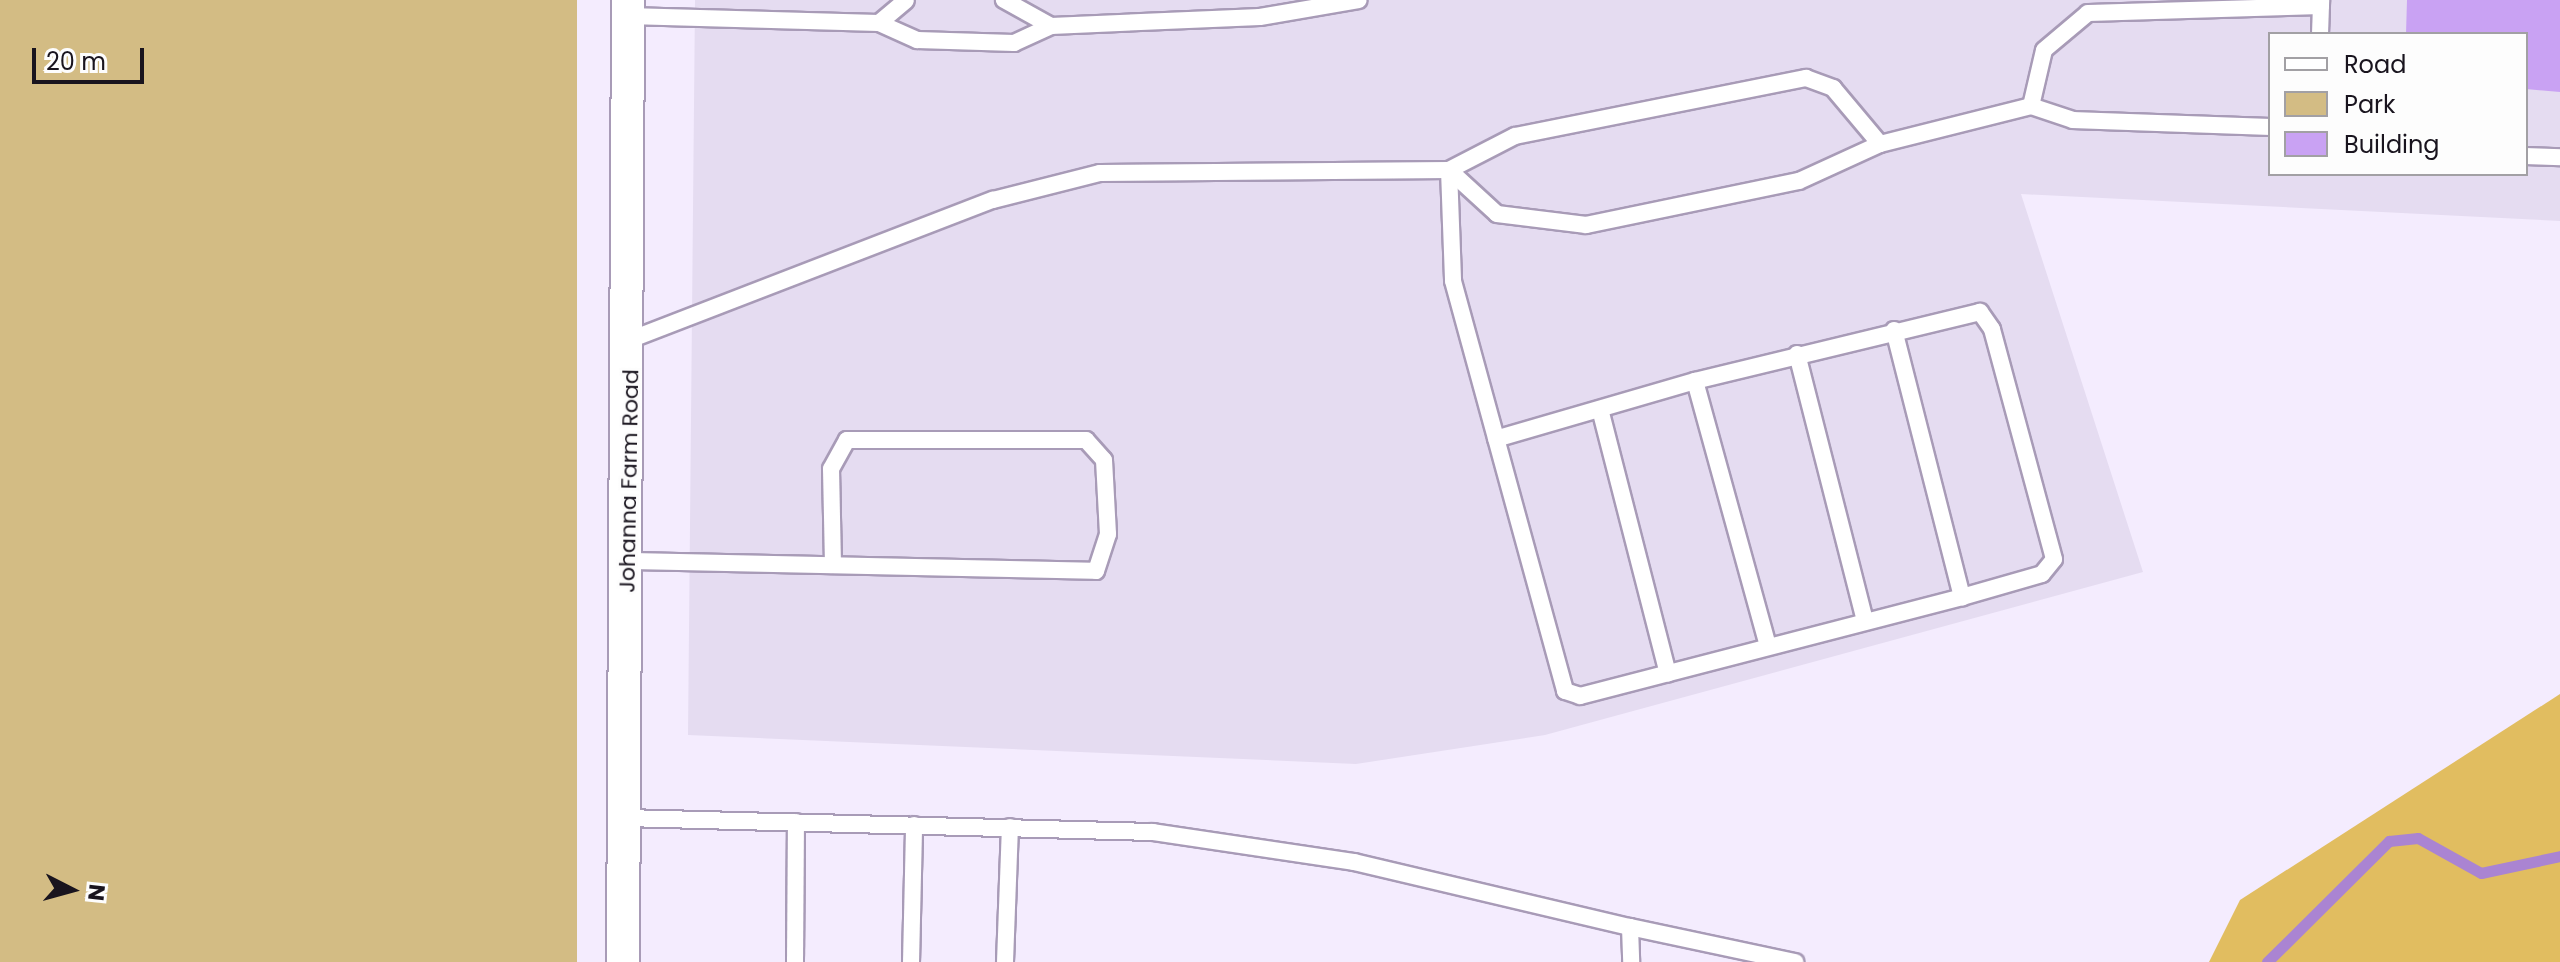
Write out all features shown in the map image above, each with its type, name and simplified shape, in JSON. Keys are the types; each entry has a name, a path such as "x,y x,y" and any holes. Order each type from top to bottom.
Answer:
{"street":[{"name":"Johanna Farm Road","path":"623,962 632,339 628,8"}],"lane":[{"path":"879,23 906,0"},
{"path":"1004,0 1051,26"},
{"path":"628,8 879,23 917,40 1014,43 1051,26 1260,17 1359,0"},
{"path":"2031,106 2044,50 2088,13 2321,3 2320,32"},
{"path":"632,339 1039,184 1100,173 1449,170 1515,136 1806,78 1833,88 1880,144"},
{"path":"1449,170 1497,214 1586,225 1799,181 1880,144 2031,106 2073,120 2268,127"},
{"path":"2528,156 2560,157"},
{"path":"1449,170 1453,281 1496,439 1565,691 1580,696 1962,597 2042,574 2054,559 1992,329 1980,312 1966,311 1797,354 1496,439"},
{"path":"1894,330 1962,597"},
{"path":"1797,354 1865,621"},
{"path":"1695,381 1768,646"},
{"path":"1600,409 1668,673"},
{"path":"628,561 1096,571 1108,534 1104,460 1086,440 847,440 831,469 833,565"},
{"path":"625,818 1153,832 1354,862 1786,961"},
{"path":"795,962 796,822"},
{"path":"911,962 914,825"},
{"path":"1005,962 1010,827"},
{"path":"1630,927 1631,962"}],"shaded area":[{"path":"695,0 2560,0 2560,221 2021,194 2143,572 1545,735 1356,764 688,735"},
{"path":"2560,694 2560,962 2209,962 2240,900"}],"green space":[{"path":"0,0 577,0 577,962 0,962"}],"building":[{"path":"2407,0 2560,0 2560,92 2528,89 2528,32 2406,32"}],"waterway":[{"path":"2267,962 2389,841 2418,838 2481,873 2560,856"}]}
